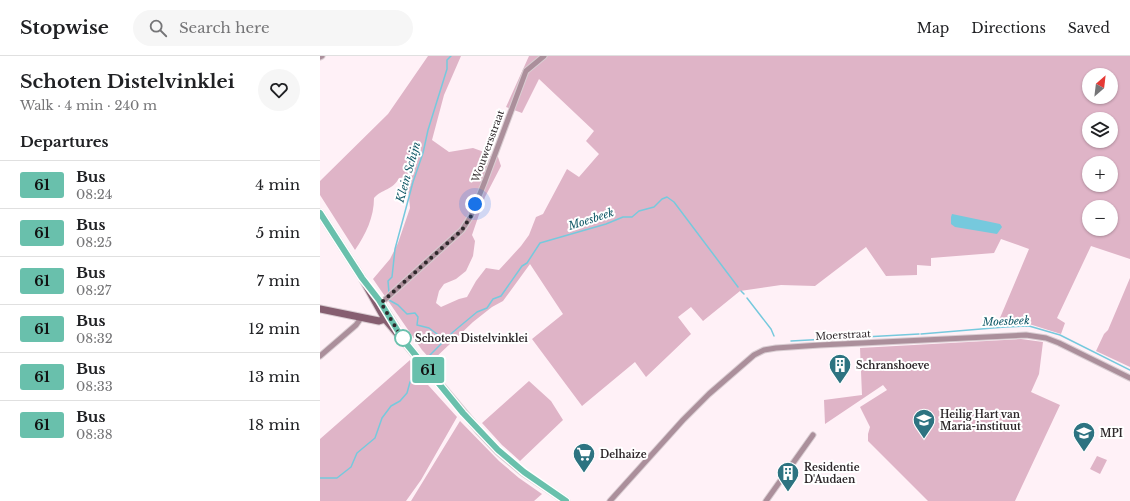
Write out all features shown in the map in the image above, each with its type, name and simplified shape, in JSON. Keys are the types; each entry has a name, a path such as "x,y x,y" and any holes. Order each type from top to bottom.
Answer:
{"main road":[{"path":"320,213 404,341"},
{"path":"379,304 385,319 463,413 497,450 524,472 566,501"},
{"path":"320,310 379,321 385,319"}],"street":[{"name":"Wouwersstraat","path":"379,304 462,230 471,216 526,71 544,56"},
{"path":"320,356 356,325 361,318"},
{"name":"Moerstraat","path":"610,501 683,420 709,394 754,355 764,350 820,345 1026,335 1046,338 1059,343 1130,378"},
{"path":"766,501 813,435"}],"shaded area":[{"path":"428,56 461,56 444,95 432,140 449,152 473,148 498,157 501,166 485,197 472,235 475,241 473,256 466,271 456,279 444,284 439,291 436,303 441,307 467,297 476,281 486,268 499,270 529,235 536,217 543,214 567,169 579,177 599,154 586,141 594,131 539,79 522,113 506,107 529,56 1130,56 1130,259 1091,246 1057,318 1065,323 1061,334 1026,323 997,325 1029,249 1001,239 994,253 931,258 931,266 917,265 917,275 886,276 866,247 815,286 781,285 740,291 703,321 691,307 678,317 691,334 646,377 635,362 582,406 532,339 563,314 530,264 503,301 492,307 473,322 432,361 422,350 373,279 390,259 398,243 410,208 407,177 399,178 394,185 374,198 373,212 369,225 355,250 320,195 320,181 388,114"},
{"path":"1130,278 1130,367 1096,351 1104,334 1108,330"},
{"name":"Heilig Hart van Maria-instituut","path":"1021,339 1043,342 1039,374 1031,392 1060,405 1015,501 928,501 868,441 870,427 860,407 887,390 883,385 825,424 824,400 862,395 860,348"},
{"path":"410,360 419,375 457,417 421,480 406,501 320,501 320,439"},
{"path":"529,381 551,401 563,420 520,461 502,445 482,423"},
{"path":"460,421 499,461 519,478 542,494 534,501 411,501"},
{"path":"1097,456 1107,460 1100,474 1090,469"}],"water":[{"path":"952,214 1000,224 1002,227 997,234 955,227 951,224"}],"waterway":[{"name":"Klein Schijn","path":"389,293 388,281 392,277 395,249 413,182 423,153 428,130 447,69 447,60 451,56"},
{"name":"Moesbeek","path":"445,340 477,312 487,308 493,299 501,296 522,266 527,263 540,243 606,224 623,217 632,217 639,211 654,207 662,199 667,197 674,202 738,287"},
{"name":"Moesbeek","path":"741,291 744,294"},
{"name":"Moesbeek","path":"747,298 771,329 774,336"},
{"name":"Klein Schijn","path":"389,299 407,314 415,313 418,317 417,325 429,328 445,340 429,356"},
{"name":"Moesbeek","path":"921,334 1029,326 1060,335 1130,370"},
{"name":"Moesbeek","path":"791,341 919,334"},
{"name":"Klein Schijn","path":"320,478 337,478 351,467 357,453 375,438 382,418 391,406 400,401 407,393 410,382 417,368"}],"bus line":[{"name":"61","path":"320,213 362,278 387,312 404,341 463,413 498,450 552,493 566,501"}],"place":[{"name":"Schoten Distelvinklei","path":"403,338"},
{"name":"Schranshoeve","path":"840,384"},
{"name":"Heilig Hart van Maria-instituut","path":"924,440"},
{"name":"MPI","path":"1084,452"},
{"name":"Delhaize","path":"584,474"},
{"name":"Residentie D'Audaen","path":"788,492"}],"route":[{"path":"403,338 404,341 381,303 462,230 471,216 475,204"}]}
